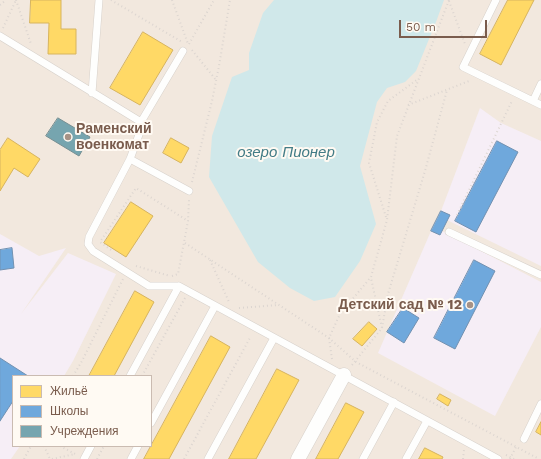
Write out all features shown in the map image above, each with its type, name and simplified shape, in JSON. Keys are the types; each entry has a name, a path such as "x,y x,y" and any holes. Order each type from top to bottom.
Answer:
{"street":[{"path":"298,459 344,375"}],"lane":[{"path":"92,93 99,0"},
{"path":"496,0 463,67 541,105"},
{"path":"0,33 92,93 142,122"},
{"path":"186,48 142,122 130,159 89,237 88,244 93,251 149,286 179,283 188,291 215,306 498,459"},
{"path":"533,101 541,84"},
{"path":"130,159 190,191"},
{"path":"449,232 541,275"},
{"path":"131,375 179,283"},
{"path":"152,421 215,306"},
{"path":"208,459 274,338"},
{"path":"363,459 394,402"},
{"path":"524,439 541,404"},
{"path":"406,459 427,421"},
{"path":"84,459 90,447"},
{"path":"131,459 137,447"}],"path":[{"path":"0,5 6,0"},
{"path":"0,33 16,0 31,44"},
{"path":"111,0 186,48 216,80"},
{"path":"172,0 186,48"},
{"path":"186,48 214,0"},
{"path":"149,286 178,274 185,243 190,191 216,80 230,0"},
{"path":"326,359 333,362 329,338 340,314 371,277 387,220 397,136 449,0 469,55"},
{"path":"408,105 481,76"},
{"path":"387,220 369,163 377,122 388,101 419,78"},
{"path":"344,375 382,328 388,294 425,171 447,90"},
{"path":"458,215 516,93"},
{"path":"116,254 100,242 136,188 188,221"},
{"path":"185,243 329,338 356,362 539,459"},
{"path":"210,259 232,308 279,305"},
{"path":"132,265 172,277 179,283"},
{"path":"74,375 126,272"},
{"path":"371,277 382,328"},
{"path":"143,375 188,291"},
{"path":"184,459 256,328"},
{"path":"510,458 516,447 524,439"},
{"path":"24,459 30,447"},
{"path":"45,447 51,459 75,454"},
{"path":"62,447 84,459"},
{"path":"97,459 103,447"},
{"path":"504,454 514,459"}],"shaded area":[{"path":"0,0 541,0 541,459 0,459"},
{"path":"480,108 501,123 541,141 541,266 447,220 450,215 441,211"},
{"name":"Детский сад № 12","path":"431,231 440,235 442,231 541,282 541,327 495,416 378,353"},
{"path":"0,234 39,256 66,248 21,314 68,253 116,274 65,375 12,375 12,447 19,447 11,459 0,459"}],"water":[{"name":"озеро Пионер","path":"274,0 444,0 416,71 405,82 387,88 377,102 360,166 376,224 360,261 335,297 314,301 290,288 258,262 209,177 212,136 232,77 249,70 249,53 263,13"}],"building: Жильё":[{"path":"31,0 61,0 61,29 76,29 76,54 48,54 49,23 30,23"},
{"path":"508,0 534,0 501,65 480,54"},
{"path":"143,32 173,50 140,105 110,88"},
{"path":"8,138 40,159 28,177 14,168 0,191 0,150"},
{"path":"171,138 189,148 181,163 163,153"},
{"path":"131,202 153,216 126,257 104,243"},
{"path":"135,291 154,302 115,375 90,375"},
{"path":"369,322 377,329 362,346 353,339"},
{"path":"211,336 230,347 169,459 144,459 151,447 152,447 152,444"},
{"path":"277,369 299,380 256,459 229,459"},
{"path":"440,394 451,400 448,406 437,399"},
{"path":"346,403 364,412 338,459 316,459"},
{"path":"541,422 541,435 536,432"},
{"path":"425,448 443,457 442,459 419,459"}],"building: Школы":[{"path":"497,141 518,152 476,232 455,221"},
{"path":"441,211 450,215 440,235 431,231"},
{"path":"12,248 14,268 0,270 0,250"},
{"path":"474,260 495,271 455,349 434,338"},
{"path":"403,308 419,318 404,343 387,332"},
{"path":"0,358 26,375 12,375 12,403 0,421"}],"building: Учреждения":[{"name":"Раменский военкомат","path":"58,118 90,137 79,156 46,136"}],"place":[{"name":"Раменский военкомат","path":"68,137"},
{"name":"Детский сад № 12","path":"470,305"}]}
